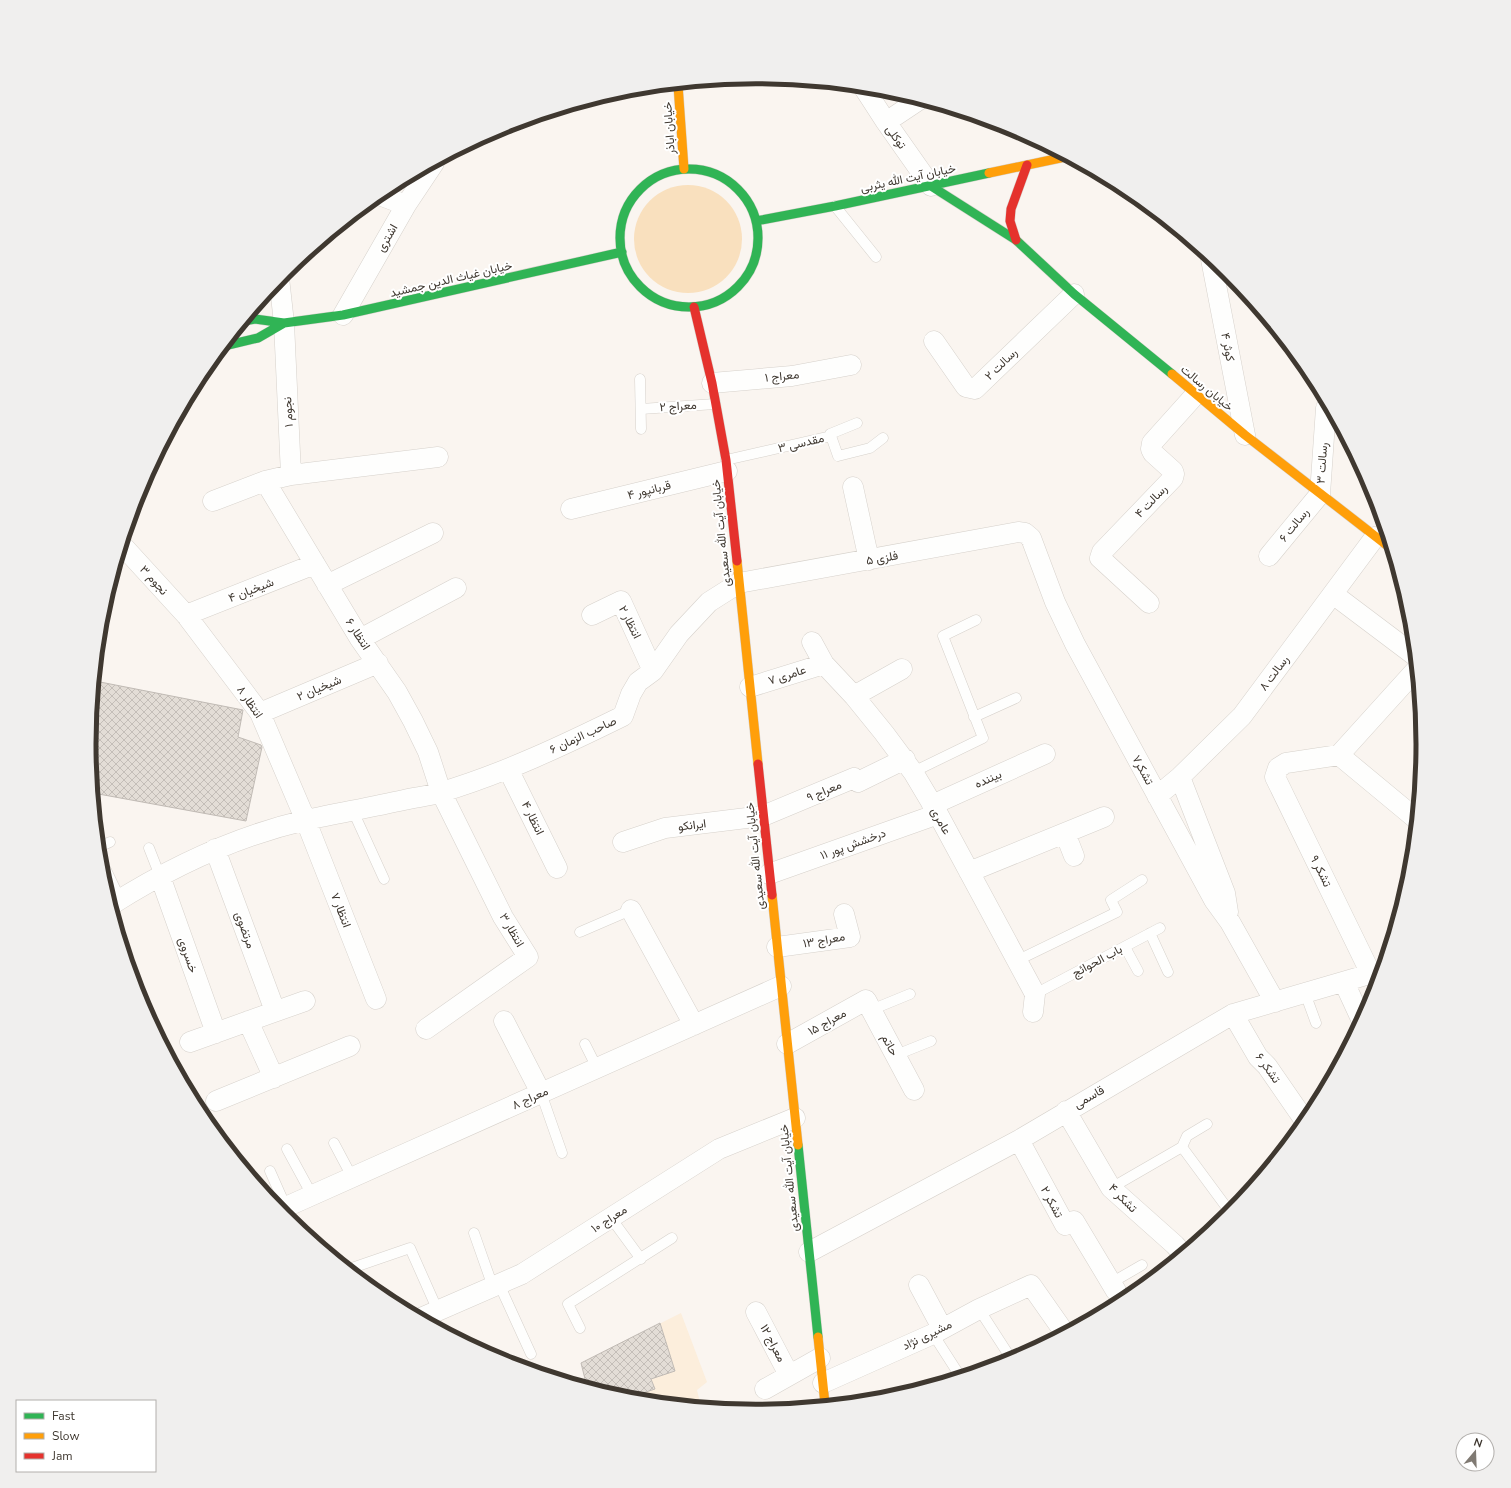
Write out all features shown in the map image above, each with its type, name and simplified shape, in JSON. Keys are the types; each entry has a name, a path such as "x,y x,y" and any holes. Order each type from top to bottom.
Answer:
{"main road":[{"name":"خیابان اباذر","path":"678,89 684,169"},
{"name":"خیابان آیت الله یثربی","path":"756,221 835,206 1059,158"},
{"name":"خیابان رسالت","path":"1016,240 1010,221 1010,209 1027,165"},
{"path":"684,169 703,171 721,177 737,188 749,203 756,221 758,241 755,260 746,278 732,293 714,302 694,307 675,305 656,298 641,286 629,271 622,252 620,233 625,214 634,197 648,183 665,174 684,169"},
{"name":"خیابان رسالت","path":"931,186 1016,240 1074,294 1244,435 1382,542"},
{"name":"خیابان غیاث الدین جمشید","path":"250,320 255,319 284,323 343,315 622,252"},
{"name":"خیابان آیت الله سعیدی","path":"694,307 712,383 726,466 825,1400"},
{"name":"خیابان غیاث الدین جمشید","path":"230,345 258,338 284,323"}],"street":[{"name":"توکلی","path":"868,94 931,186"},
{"path":"886,122 914,103"},
{"name":"اشتری","path":"343,315 406,205 429,170"},
{"path":"386,197 406,205"},
{"name":"کوثر ۴","path":"1213,268 1244,435"},
{"name":"نجوم ۱","path":"280,287 284,323 291,475"},
{"name":"رسالت ۲","path":"934,341 966,387 975,389 1074,294"},
{"name":"معراج ۱","path":"712,383 792,376 851,365"},
{"name":"رسالت ۴","path":"1149,604 1100,558 1102,552 1173,478 1173,471 1153,453 1151,449 1152,443 1196,394"},
{"name":"رسالت ۳","path":"1320,494 1326,412"},
{"path":"213,501 265,481 291,475 438,457"},
{"name":"قربانپور ۴","path":"571,509 726,466"},
{"name":"انتظار ۶","path":"265,481 360,639 397,692 428,752 441,792"},
{"path":"853,487 869,560"},
{"name":"رسالت ۶","path":"1269,556 1320,494"},
{"name":"فلزی ۵","path":"738,583 1018,532 1025,533"},
{"path":"327,585 433,533"},
{"name":"تشکر۷","path":"1025,533 1031,538 1055,602 1075,644 1214,900 1230,922 1275,1002"},
{"name":"رسالت ۸","path":"1157,796 1180,777 1242,716 1333,594 1382,542"},
{"name":"نجوم ۳","path":"126,549 186,615"},
{"name":"شیخیان ۴","path":"186,615 315,564"},
{"name":"صاحب الزمان ۶","path":"115,902 160,876 215,849 306,820 441,792 508,769 560,747 623,716 631,694 638,682 653,671 680,634 709,602 738,583"},
{"path":"360,639 456,588"},
{"path":"1333,594 1409,651"},
{"name":"انتظار ۲","path":"592,615 621,601 653,671"},
{"name":"انتظار ۸","path":"186,615 260,713 306,820"},
{"name":"عامری","path":"812,642 824,664 854,696 909,766 935,809 1016,961 1034,1003"},
{"name":"شیخیان ۲","path":"260,713 378,664"},
{"name":"عامری ۷","path":"750,687 824,664"},
{"path":"854,696 902,668"},
{"path":"1411,815 1339,755 1412,675"},
{"name":"بیننده","path":"935,809 1045,754"},
{"name":"تشکر ۹","path":"1339,755 1286,763 1278,768 1275,777 1375,970"},
{"name":"معراج ۹","path":"763,816 854,778 858,782 909,766"},
{"name":"انتظار ۴","path":"508,769 557,868"},
{"path":"1180,777 1225,893 1230,922"},
{"name":"انتظار ۳","path":"426,1029 528,957 504,917 441,792"},
{"name":"درخشش پور ۱۱","path":"769,874 935,809"},
{"name":"ایرانکو","path":"623,842 665,828 763,816"},
{"path":"969,872 1104,817"},
{"name":"انتظار ۷","path":"306,820 376,999"},
{"path":"1066,833 1074,856"},
{"name":"مرتضوی","path":"215,849 275,1011"},
{"name":"خسروی","path":"160,876 216,1033"},
{"path":"631,910 694,1025"},
{"name":"معراج ۱۳","path":"777,947 850,937 844,914"},
{"name":"قاسمی","path":"809,1252 1019,1140 1233,1014 1374,973"},
{"path":"1344,982 1358,1012"},
{"name":"معراج ۸","path":"289,1211 312,1195 781,986"},
{"path":"190,1042 305,1000"},
{"name":"معراج ۱۵","path":"787,1044 869,1005"},
{"name":"حاتم","path":"869,1005 914,1090"},
{"name":"تشکر ۶","path":"1233,1014 1258,1057 1267,1066 1301,1115"},
{"path":"248,1021 274,1078"},
{"path":"504,1021 541,1093"},
{"path":"216,1101 350,1046"},
{"name":"تشکر ۴","path":"1066,1111 1111,1188 1175,1244 1179,1250"},
{"name":"معراج ۱۰","path":"430,1317 522,1274 545,1261 719,1149 795,1118"},
{"name":"تشکر ۲","path":"1019,1140 1065,1225 1074,1221 1113,1287"},
{"name":"مشیری نژاد","path":"823,1383 937,1331 1031,1285 1061,1328"},
{"path":"919,1286 937,1331"},
{"name":"معراج ۱۲","path":"756,1312 790,1375"},
{"name":"معراج ۱۲","path":"765,1389 820,1358"}],"lane":[{"path":"835,206 876,256"},
{"path":"640,379 641,429"},
{"name":"معراج ۲","path":"641,409 715,404"},
{"path":"831,436 830,434 858,424"},
{"name":"مقدسی ۳","path":"726,466 831,436 838,456 870,448 883,438"},
{"path":"909,766 983,738 943,636 976,620"},
{"path":"974,717 1016,698"},
{"path":"353,811 384,879"},
{"path":"103,845 110,842"},
{"path":"149,848 160,876"},
{"path":"1016,961 1117,912 1111,900 1142,880"},
{"path":"580,932 631,910"},
{"name":"باب الحوائج","path":"1034,1003 1125,947 1160,928"},
{"path":"1150,933 1168,972"},
{"path":"1125,947 1138,970"},
{"path":"1305,993 1316,1023"},
{"path":"869,1005 910,994"},
{"path":"896,1056 931,1041"},
{"path":"585,1044 597,1068"},
{"path":"541,1093 562,1154"},
{"path":"1111,1188 1182,1147 1187,1136 1207,1124"},
{"path":"334,1143 352,1177"},
{"path":"1182,1147 1226,1207"},
{"path":"287,1150 312,1195"},
{"path":"270,1171 283,1204"},
{"path":"611,1218 641,1259"},
{"path":"474,1233 496,1286 531,1354"},
{"path":"580,1328 568,1304 672,1238"},
{"path":"353,1267 410,1248 430,1317"},
{"path":"1113,1287 1142,1265"},
{"path":"980,1309 1008,1354"},
{"path":"937,1331 958,1372"}],"shaded area":[{"path":"688,185 709,189 726,201 738,218 742,239 738,260 726,277 709,289 688,293 667,289 650,277 638,260 634,239 638,218 650,201 667,189"},
{"path":"681,1313 707,1382 697,1390 700,1402 669,1398 586,1382 581,1363"}],"building":[{"path":"99,682 243,710 238,737 261,745 262,747 246,821 98,794 96,744"},
{"path":"660,1323 675,1371 651,1379 655,1389 642,1393 586,1382 581,1363"}],"traffic: fast":[{"path":"689,169 709,172 727,181 742,195 755,218 758,238 755,258 746,276 732,291 709,304 689,307 669,304 651,295 636,281 623,258 620,238 623,218 632,200 646,185 669,172 689,169"},
{"path":"756,221 835,206 989,173"},
{"path":"931,186 1016,240 1074,294 1172,374"},
{"path":"250,320 255,319 284,323 343,315 622,252"},
{"path":"230,345 258,338 284,323"},
{"path":"798,1145 818,1337"}],"traffic: slow":[{"path":"678,89 684,169"},
{"path":"989,173 1059,158"},
{"path":"1172,374 1245,435 1383,543"},
{"path":"737,561 758,764"},
{"path":"772,895 798,1145"},
{"path":"818,1337 825,1400"}],"traffic: jam":[{"path":"1016,240 1010,221 1011,209 1027,165"},
{"path":"694,307 712,383 726,460 737,561"},
{"path":"758,764 772,895"}]}
